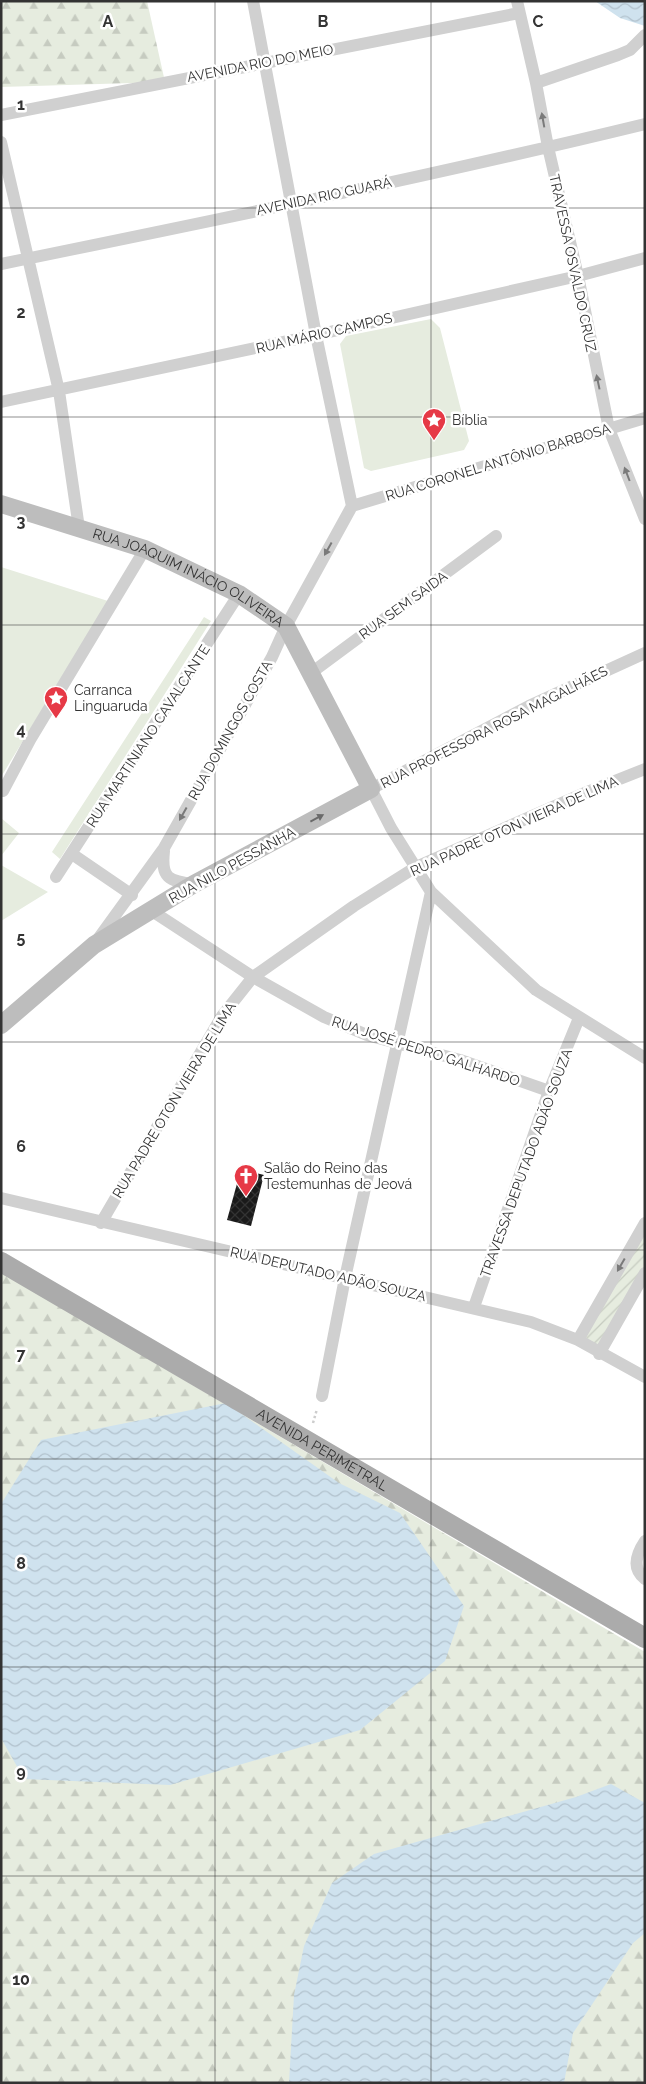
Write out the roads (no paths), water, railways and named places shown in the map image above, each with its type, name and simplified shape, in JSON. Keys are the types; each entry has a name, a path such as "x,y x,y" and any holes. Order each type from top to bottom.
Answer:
{"main road":[{"name":"AVENIDA PERIMETRAL","path":"1,1262 645,1638"}],"street":[{"path":"253,1 316,335 352,506"},
{"name":"AVENIDA RIO DO MEIO","path":"1,115 263,62 518,7"},
{"name":"TRAVESSA OSVALDO CRUZ","path":"518,7 578,276 609,429 645,519"},
{"path":"536,83 602,62 643,42"},
{"name":"AVENIDA RIO GUARÁ","path":"1,264 292,204 645,124"},
{"path":"1,142 59,391 79,528"},
{"name":"RUA MÁRIO CAMPOS","path":"1,402 316,335 578,276 645,258"},
{"name":"RUA CORONEL ANTÔNIO BARBOSA","path":"352,506 645,418"},
{"name":"RUA JOAQUIM INÁCIO OLIVEIRA","path":"1,504 146,549 240,594 286,626 371,789"},
{"name":"RUA DOMINGOS COSTA","path":"94,945 164,848 272,656 286,626 352,506"},
{"name":"RUA SEM SAIDA","path":"311,673 496,536"},
{"path":"3,791 30,740 146,549"},
{"name":"RUA MARTINIANO CAVALCANTE","path":"56,877 240,594"},
{"name":"RUA PROFESSORA ROSA MAGALHÃES","path":"371,789 529,706 645,653"},
{"name":"RUA PADRE OTON VIEIRA DE LIMA","path":"101,1222 222,1016 253,977 354,906 416,867 587,792 645,769"},
{"path":"371,789 391,828 431,892 536,990 645,1058"},
{"name":"RUA NILO PESSANHA","path":"1,1025 94,945 194,884 371,789"},
{"path":"164,848 162,867 167,875 178,882 194,884"},
{"path":"72,854 132,894"},
{"path":"322,1396 345,1278 431,892"},
{"name":"RUA JOSÉ PEDRO GALHARDO","path":"152,910 253,977 324,1017 367,1035 460,1060 550,1091"},
{"name":"TRAVESSA DEPUTADO ADÃO SOUZA","path":"474,1307 550,1091 579,1018"},
{"name":"RUA DEPUTADO ADÃO SOUZA","path":"1,1198 474,1307 531,1322 578,1340 599,1354 645,1377"},
{"path":"578,1340 645,1223"},
{"path":"599,1354 645,1273"},
{"path":"645,1542 638,1552 636,1565 641,1576 645,1579"}],"water":[{"path":"595,1 645,1 645,26 620,18"},
{"path":"226,1403 339,1483 400,1513 464,1606 445,1661 360,1730 170,1785 24,1779 1,1738 1,1504 41,1440"},
{"path":"611,1784 645,1803 645,1933 633,1943 573,2033 564,2083 289,2083 294,1995 304,1946 332,1883 374,1854 576,1797"}],"place":[{"name":"Bíblia","path":"434,441"},
{"name":"Carranca Linguaruda","path":"56,719"},
{"name":"Salão do Reino das Testemunhas de Jeová","path":"246,1197"}]}
